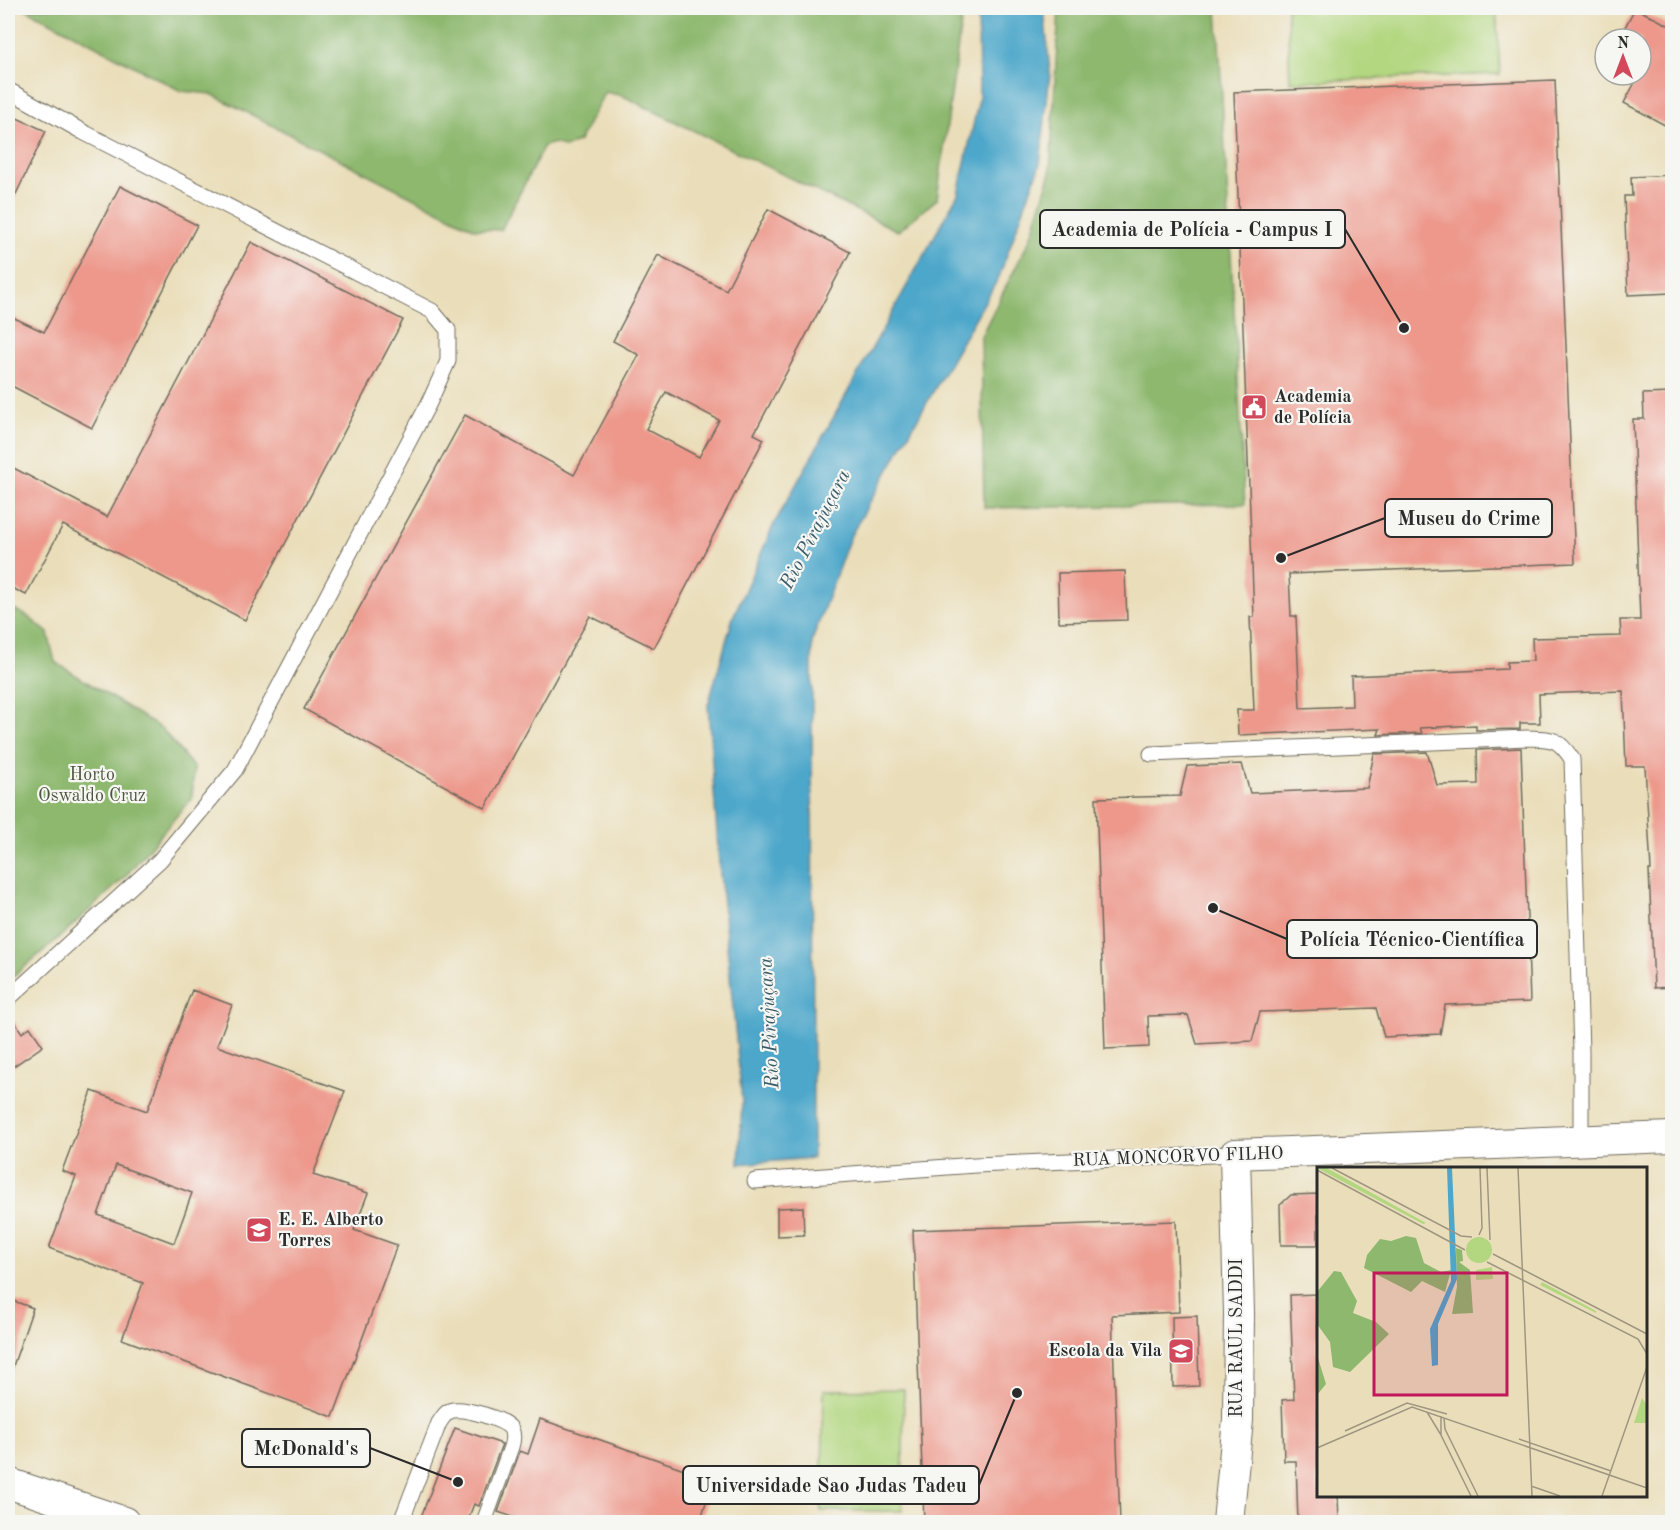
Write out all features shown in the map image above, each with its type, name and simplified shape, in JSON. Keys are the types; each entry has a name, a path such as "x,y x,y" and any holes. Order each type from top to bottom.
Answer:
{"street":[{"name":"RUA MONCORVO FILHO","path":"1235,1154 1672,1137"},
{"name":"RUA RAUL SADDI","path":"1228,1522 1238,1420 1239,1313 1235,1154"},
{"path":"8,1483 124,1522"}],"lane":[{"path":"8,90 83,132 432,311 448,330 448,361 429,403 235,770 160,860 8,999"},
{"path":"1151,754 1527,738 1562,743 1572,759 1581,1052 1581,1140"},
{"name":"RUA MONCORVO FILHO","path":"755,1182 975,1165 1235,1154"},
{"path":"401,1522 440,1423 445,1414 451,1410 475,1413 499,1420 509,1426 513,1435 511,1448 484,1522"}],"green space":[{"path":"24,8 963,8 937,199 898,231 623,96 605,92 579,141 565,148 555,143 544,146 501,230 475,229 211,94 181,91"},
{"path":"1059,8 1217,8 1245,504 984,508 981,336 1030,239 1050,175"},
{"path":"1287,8 1496,8 1500,74 1290,82"},
{"name":"Horto Oswaldo Cruz","path":"8,606 27,616 48,633 55,662 162,729 194,768 192,798 124,878 8,981"},
{"path":"904,1389 902,1511 821,1511 824,1390"}],"water":[{"name":"Rio Pirajuçara","path":"978,8 1044,8 1050,74 1040,164 999,277 850,537 812,641 813,1158 739,1164 742,1101 719,863 708,705 733,617 774,524 958,194 979,99"}],"building":[{"path":"1635,8 1672,27 1672,129 1624,103 1633,87 1653,87 1653,27 1625,27"},
{"path":"1555,80 1575,563 1289,574 1291,616 1296,616 1300,708 1352,706 1351,676 1507,669 1507,662 1533,661 1532,638 1621,636 1620,620 1640,620 1633,419 1644,419 1643,394 1672,393 1672,987 1654,988 1645,766 1626,766 1623,691 1539,694 1540,723 1520,723 1520,729 1476,730 1476,725 1420,728 1422,733 1378,735 1380,729 1238,735 1237,710 1254,710 1250,617 1254,617 1234,92"},
{"path":"8,114 46,131 8,211"},
{"path":"1672,175 1672,293 1628,295 1624,196 1632,196 1631,177"},
{"path":"120,186 197,225 92,428 8,384 8,315 44,332"},
{"path":"768,209 850,252 754,434 764,439 654,648 590,616 485,808 304,709 465,415 574,475 639,355 613,341 658,255 726,290","holes":["666,392 719,420 699,457 646,429"]},
{"path":"251,242 403,320 245,620 63,525 26,595 8,586 8,465 107,517"},
{"path":"1125,571 1127,620 1059,622 1058,573"},
{"path":"1521,748 1530,1002 1445,1005 1440,1034 1384,1037 1376,1008 1260,1012 1252,1041 1197,1044 1188,1015 1148,1016 1149,1047 1105,1049 1096,798 1180,796 1187,766 1242,764 1250,793 1367,788 1374,754 1427,752 1437,785 1478,784 1477,750"},
{"path":"192,990 232,1005 217,1046 345,1091 313,1175 368,1193 354,1230 397,1245 333,1417 122,1339 143,1283 49,1248 76,1176 62,1171 92,1091 147,1111","holes":["116,1165 192,1193 174,1243 98,1215"]},
{"path":"8,1012 22,1033 30,1027 43,1046 8,1070"},
{"path":"1317,1194 1317,1245 1281,1245 1280,1205 1291,1195"},
{"path":"803,1207 804,1235 777,1236 777,1208"},
{"path":"1176,1221 1179,1312 1112,1315 1120,1522 924,1522 913,1230"},
{"path":"1317,1294 1317,1497 1338,1497 1339,1522 1298,1522 1296,1461 1284,1461 1282,1400 1294,1399 1290,1295"},
{"path":"8,1299 33,1308 11,1372 8,1372"},
{"path":"1197,1316 1199,1386 1173,1387 1172,1317"},
{"path":"540,1419 713,1479 700,1522 528,1522 498,1512 520,1451 528,1454"},
{"path":"455,1428 502,1444 479,1506 474,1504 467,1522 419,1522"}],"place":[{"name":"Academia de Polícia - Campus I","path":"1404,328"},
{"name":"Academia de Polícia","path":"1254,407"},
{"name":"Museu do Crime","path":"1281,558"},
{"name":"Polícia Técnico-Científica","path":"1213,908"},
{"name":"E. E. Alberto Torres","path":"259,1230"},
{"name":"Escola da Vila","path":"1181,1351"},
{"name":"Universidade Sao Judas Tadeu","path":"1017,1393"},
{"name":"McDonald's","path":"458,1482"}]}
